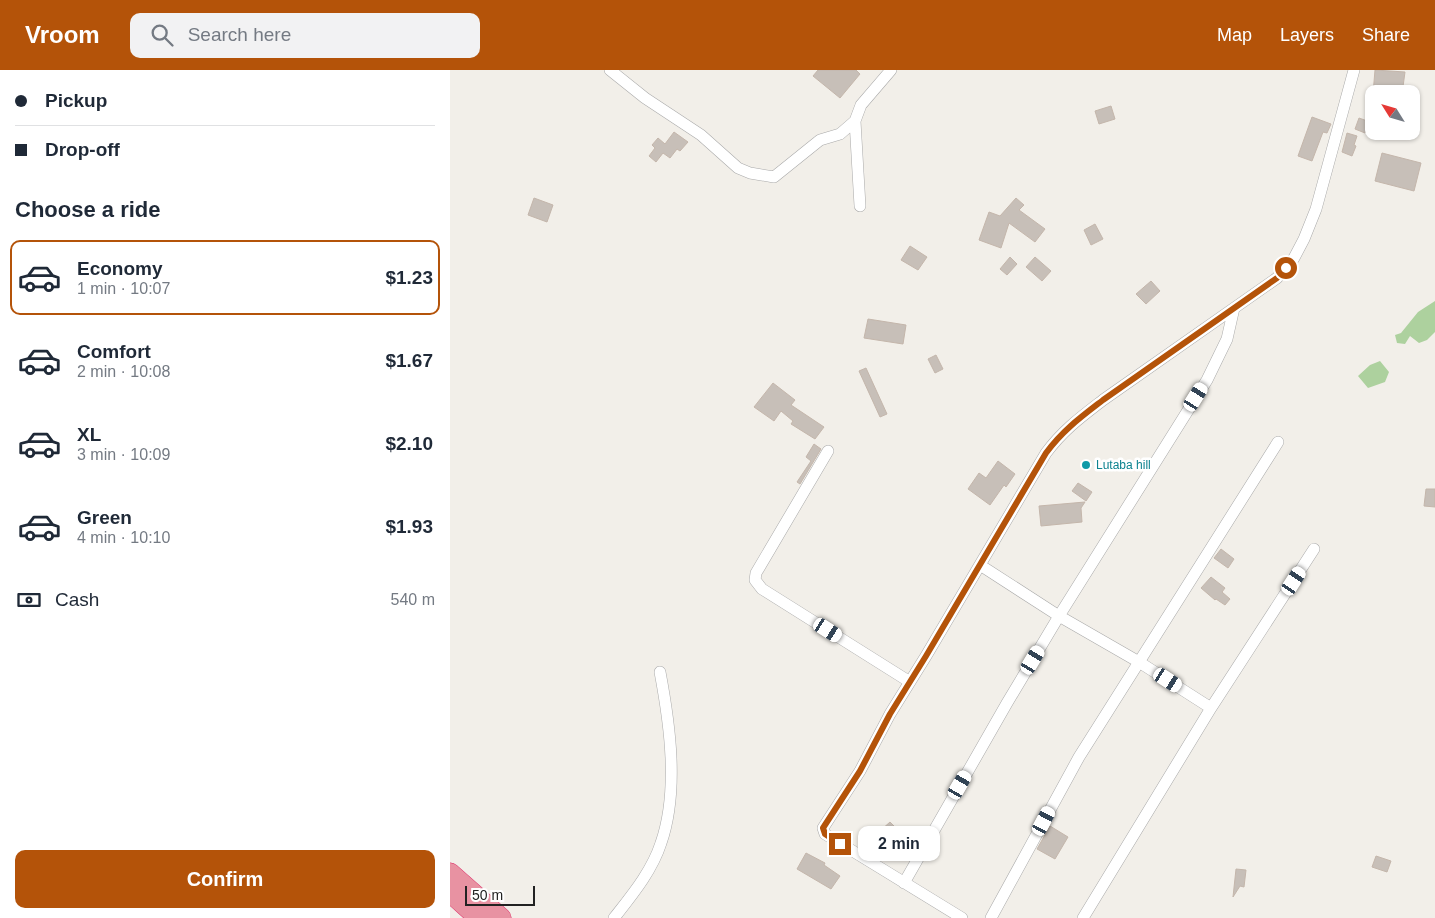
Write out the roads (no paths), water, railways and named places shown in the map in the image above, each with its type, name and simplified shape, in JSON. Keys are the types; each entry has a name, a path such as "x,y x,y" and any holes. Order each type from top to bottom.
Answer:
{"highway":[{"path":"450,873 501,918"},
{"path":"450,892 479,918"}],"street":[{"path":"610,70 645,98 701,135 738,168 764,177 774,177 820,140 840,134 855,121"},
{"path":"860,206 855,121 861,105 891,70"},
{"path":"962,918 825,834 823,828 860,771 890,714 1046,453 1059,436 1076,420 1103,400 1277,278 1294,258 1304,238 1318,200 1354,70"},
{"path":"904,883 1059,616 1207,380 1227,339 1234,308"},
{"path":"991,918 1079,757 1278,442"},
{"path":"828,450 756,573 755,580 762,589 910,682"},
{"path":"1083,918 1211,708 1314,549"},
{"path":"980,565 1059,616 1139,662 1211,708"},
{"path":"614,918 647,873 661,844 667,820 671,775 665,702 660,672"}],"place":[{"name":"Lutaba hill","path":"1086,465"}]}
